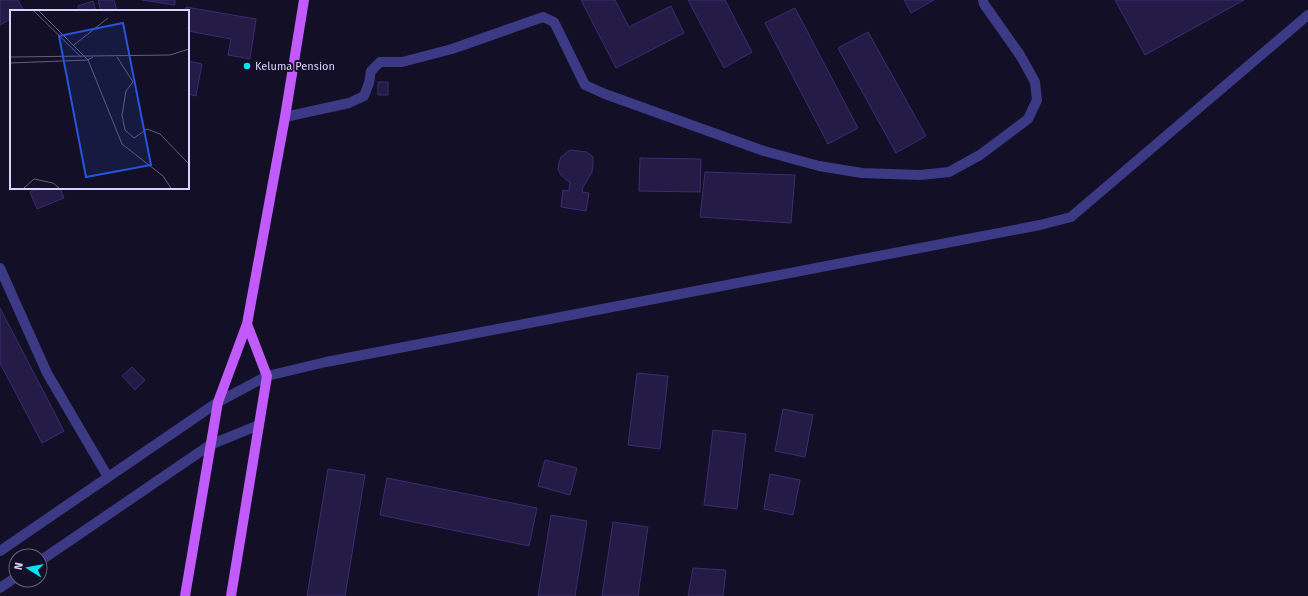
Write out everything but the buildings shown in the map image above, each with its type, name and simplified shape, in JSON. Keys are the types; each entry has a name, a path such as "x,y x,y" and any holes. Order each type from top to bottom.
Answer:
{"main road":[{"path":"185,596 218,402 247,324 285,117 304,0"},
{"path":"231,596 267,376 247,324"}],"street":[{"path":"285,117 349,103 364,96 371,72 380,62 402,62 445,51 543,17 554,22 585,85 606,94 764,151 819,166 862,173 920,175 949,172 980,155 1028,119 1037,100 1035,82 1032,76 1020,55 984,4 983,0"},
{"path":"0,551 218,402 267,376 326,362 1040,225 1071,217 1308,15"},
{"path":"0,268 47,373 108,477"},
{"path":"48,556 210,445 259,425"}],"place":[{"name":"Keluma Pension","path":"247,66"}]}
